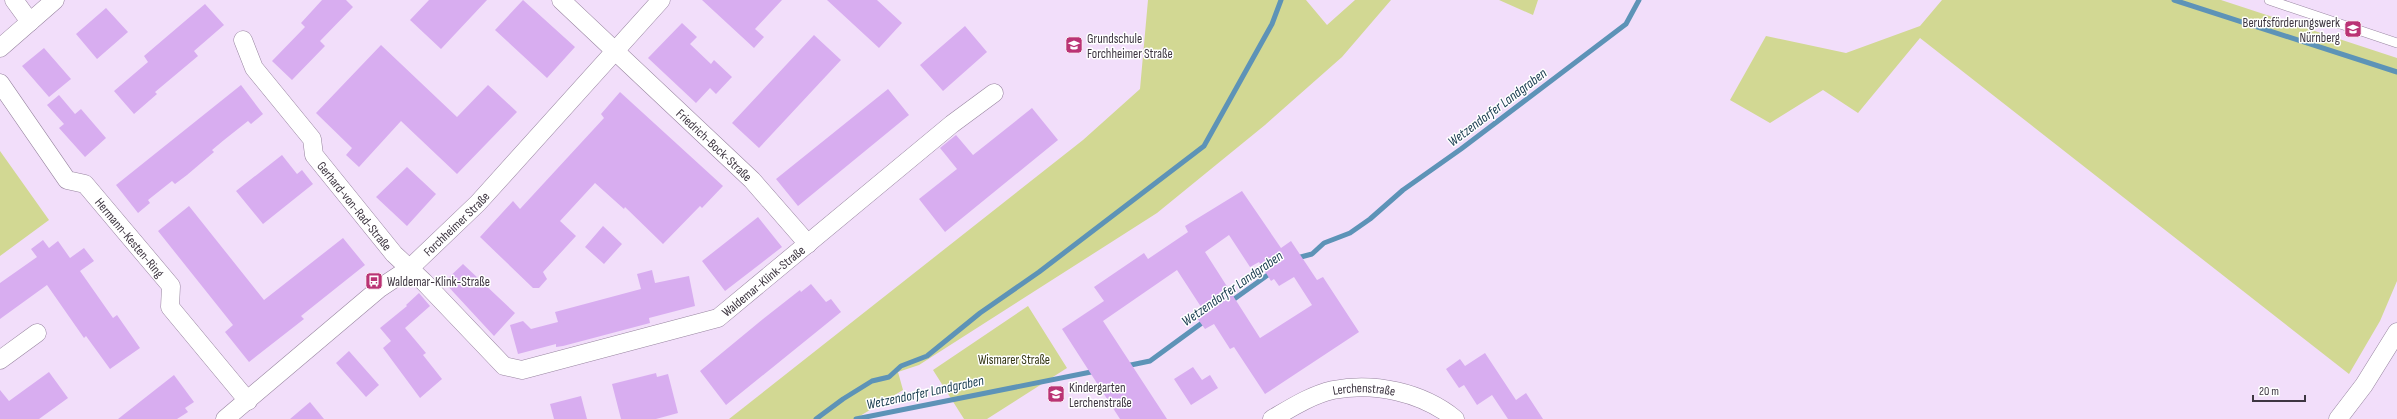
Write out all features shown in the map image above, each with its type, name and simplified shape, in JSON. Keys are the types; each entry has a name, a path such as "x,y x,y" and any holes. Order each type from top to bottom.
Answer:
{"street":[{"path":"14,0 30,22"},
{"path":"0,48 55,0"},
{"path":"561,0 615,52"},
{"name":"Forchheimer Straße","path":"225,419 380,288 410,268 495,185 661,0"},
{"name":"Gerhard-von-Rad-Straße","path":"243,40 254,68 312,139 314,155 394,254 410,268"},
{"name":"Friedrich-Bock-Straße","path":"615,52 752,180 808,244"},
{"name":"Hermann-Kesten-Ring","path":"0,83 66,180 85,184 171,286 170,308 248,401"},
{"name":"Waldemar-Klink-Straße","path":"410,268 504,366 522,370 718,318 952,124 994,93"},
{"path":"2338,419 2368,379 2397,332"},
{"path":"0,360 36,333"},
{"name":"Lerchenstraße","path":"1272,419 1308,399 1332,390 1376,388 1398,392 1424,400 1455,419"}],"lane":[{"path":"2269,0 2397,43"}],"green space":[{"path":"1148,0 1306,0 1327,25 1355,0 1391,0 1342,57 1265,125 1157,213 919,365 898,372 903,390 855,419 729,419 1083,140 1140,89"},
{"path":"1499,0 1538,0 1533,15"},
{"path":"1942,0 2221,0 2397,58 2397,281 2380,321 2349,374 1920,38 1858,113 1823,90 1770,123 1730,100 1766,36 1846,53 1920,26"},
{"path":"0,151 49,220 0,256"},
{"name":"Wismarer Straße","path":"1028,306 1067,368 987,419 964,419 933,370"}],"building":[{"path":"322,0 346,0 353,7 320,41 325,46 292,80 272,61 305,27 301,23"},
{"path":"429,0 487,0 441,49 410,20"},
{"path":"523,0 575,47 547,78 495,30"},
{"path":"702,0 782,0 755,29 764,37 754,48"},
{"path":"827,0 877,0 902,23 879,48"},
{"path":"205,4 224,25 194,51 198,56 155,92 157,94 134,114 114,91 148,62 144,56"},
{"path":"106,8 128,32 97,59 76,34"},
{"path":"682,23 697,37 690,44 711,64 714,60 732,77 716,94 710,88 696,103 648,58"},
{"path":"965,26 987,52 943,91 920,65"},
{"path":"814,35 841,60 759,148 732,123"},
{"path":"381,45 457,117 488,85 517,112 457,174 401,121 359,167 346,155 352,148 316,113"},
{"path":"44,48 71,79 49,97 22,66"},
{"path":"241,85 263,114 251,124 248,121 212,150 214,152 187,175 175,184 172,181 148,200 150,203 138,213 116,185"},
{"path":"888,89 909,115 798,206 776,179"},
{"path":"620,92 723,186 702,208 700,206 663,244 625,207 624,209 595,183 560,221 576,236 543,272 547,279 539,288 533,288 480,237 513,201 520,209 604,118 601,114"},
{"path":"59,95 75,114 81,109 106,138 85,157 59,128 64,124 47,105"},
{"path":"1032,108 1058,140 945,232 919,199 957,169 940,148 956,135 973,155"},
{"path":"282,155 297,174 302,170 313,184 263,224 236,191"},
{"path":"407,167 436,194 407,226 376,197"},
{"path":"1242,191 1281,248 1291,241 1317,280 1323,277 1359,332 1265,394 1234,347 1230,349 1214,324 1205,329 1197,318 1205,313 1177,270 1103,321 1167,419 1120,419 1062,329 1104,301 1094,287 1144,253 1148,259 1188,232 1185,226","holes":["1229,235 1250,267 1259,262 1271,281 1274,279 1279,286 1294,277 1312,305 1260,338 1205,252"]},
{"path":"189,206 264,300 343,238 365,265 301,316 304,319 249,362 225,332 233,325 158,231"},
{"path":"758,217 782,247 725,291 702,261"},
{"path":"603,226 622,244 604,264 585,247"},
{"path":"43,240 49,248 58,241 70,258 84,248 94,261 80,271 113,318 117,315 140,348 110,369 86,336 84,338 47,285 0,319 0,283 37,257 31,249"},
{"path":"463,264 515,313 494,336 444,282"},
{"path":"652,270 655,283 689,276 695,306 649,318 650,323 563,346 556,347 556,344 518,354 510,325 523,321 531,329 558,322 555,312 641,289 637,274"},
{"path":"811,284 826,302 831,299 841,312 726,405 700,371 800,290 801,292"},
{"path":"419,293 430,306 405,328 426,353 423,355 442,379 420,398 383,348 391,341 380,328 407,306 406,305"},
{"path":"349,351 379,385 366,397 336,363"},
{"path":"1485,353 1516,400 1526,393 1543,419 1508,419 1492,395 1477,405 1464,385 1459,388 1446,369 1460,359 1465,366"},
{"path":"1193,367 1202,380 1210,375 1218,388 1191,405 1174,379"},
{"path":"49,372 68,398 39,419 0,419 0,390 9,401"},
{"path":"656,373 657,377 668,374 678,413 656,419 621,419 612,384"},
{"path":"174,375 194,402 185,408 188,412 177,419 118,419"},
{"path":"581,396 587,419 554,419 550,404"},
{"path":"310,402 324,419 290,419"}],"waterway":[{"name":"Wetzendorfer Landgraben","path":"816,419 843,399 872,381 889,377 901,366 927,356 980,313 1039,272 1204,146 1272,24 1281,0"},
{"name":"Wetzendorfer Landgraben","path":"1297,258 1312,254 1324,243 1350,233 1370,219 1403,190 1461,149 1626,24 1639,0"},
{"path":"2174,0 2397,72"},
{"name":"Wetzendorfer Landgraben","path":"1230,302 1272,272"},
{"name":"Wetzendorfer Landgraben","path":"1126,366 1150,361 1206,320"},
{"name":"Wetzendorfer Landgraben","path":"856,419 1096,371"}],"place":[{"name":"Berufsförderungswerk Nürnberg","path":"2353,29"},
{"name":"Grundschule Forchheimer Straße","path":"1074,45"},
{"name":"Waldemar-Klink-Straße","path":"374,281"},
{"name":"Kindergarten Lerchenstraße","path":"1056,394"}]}
